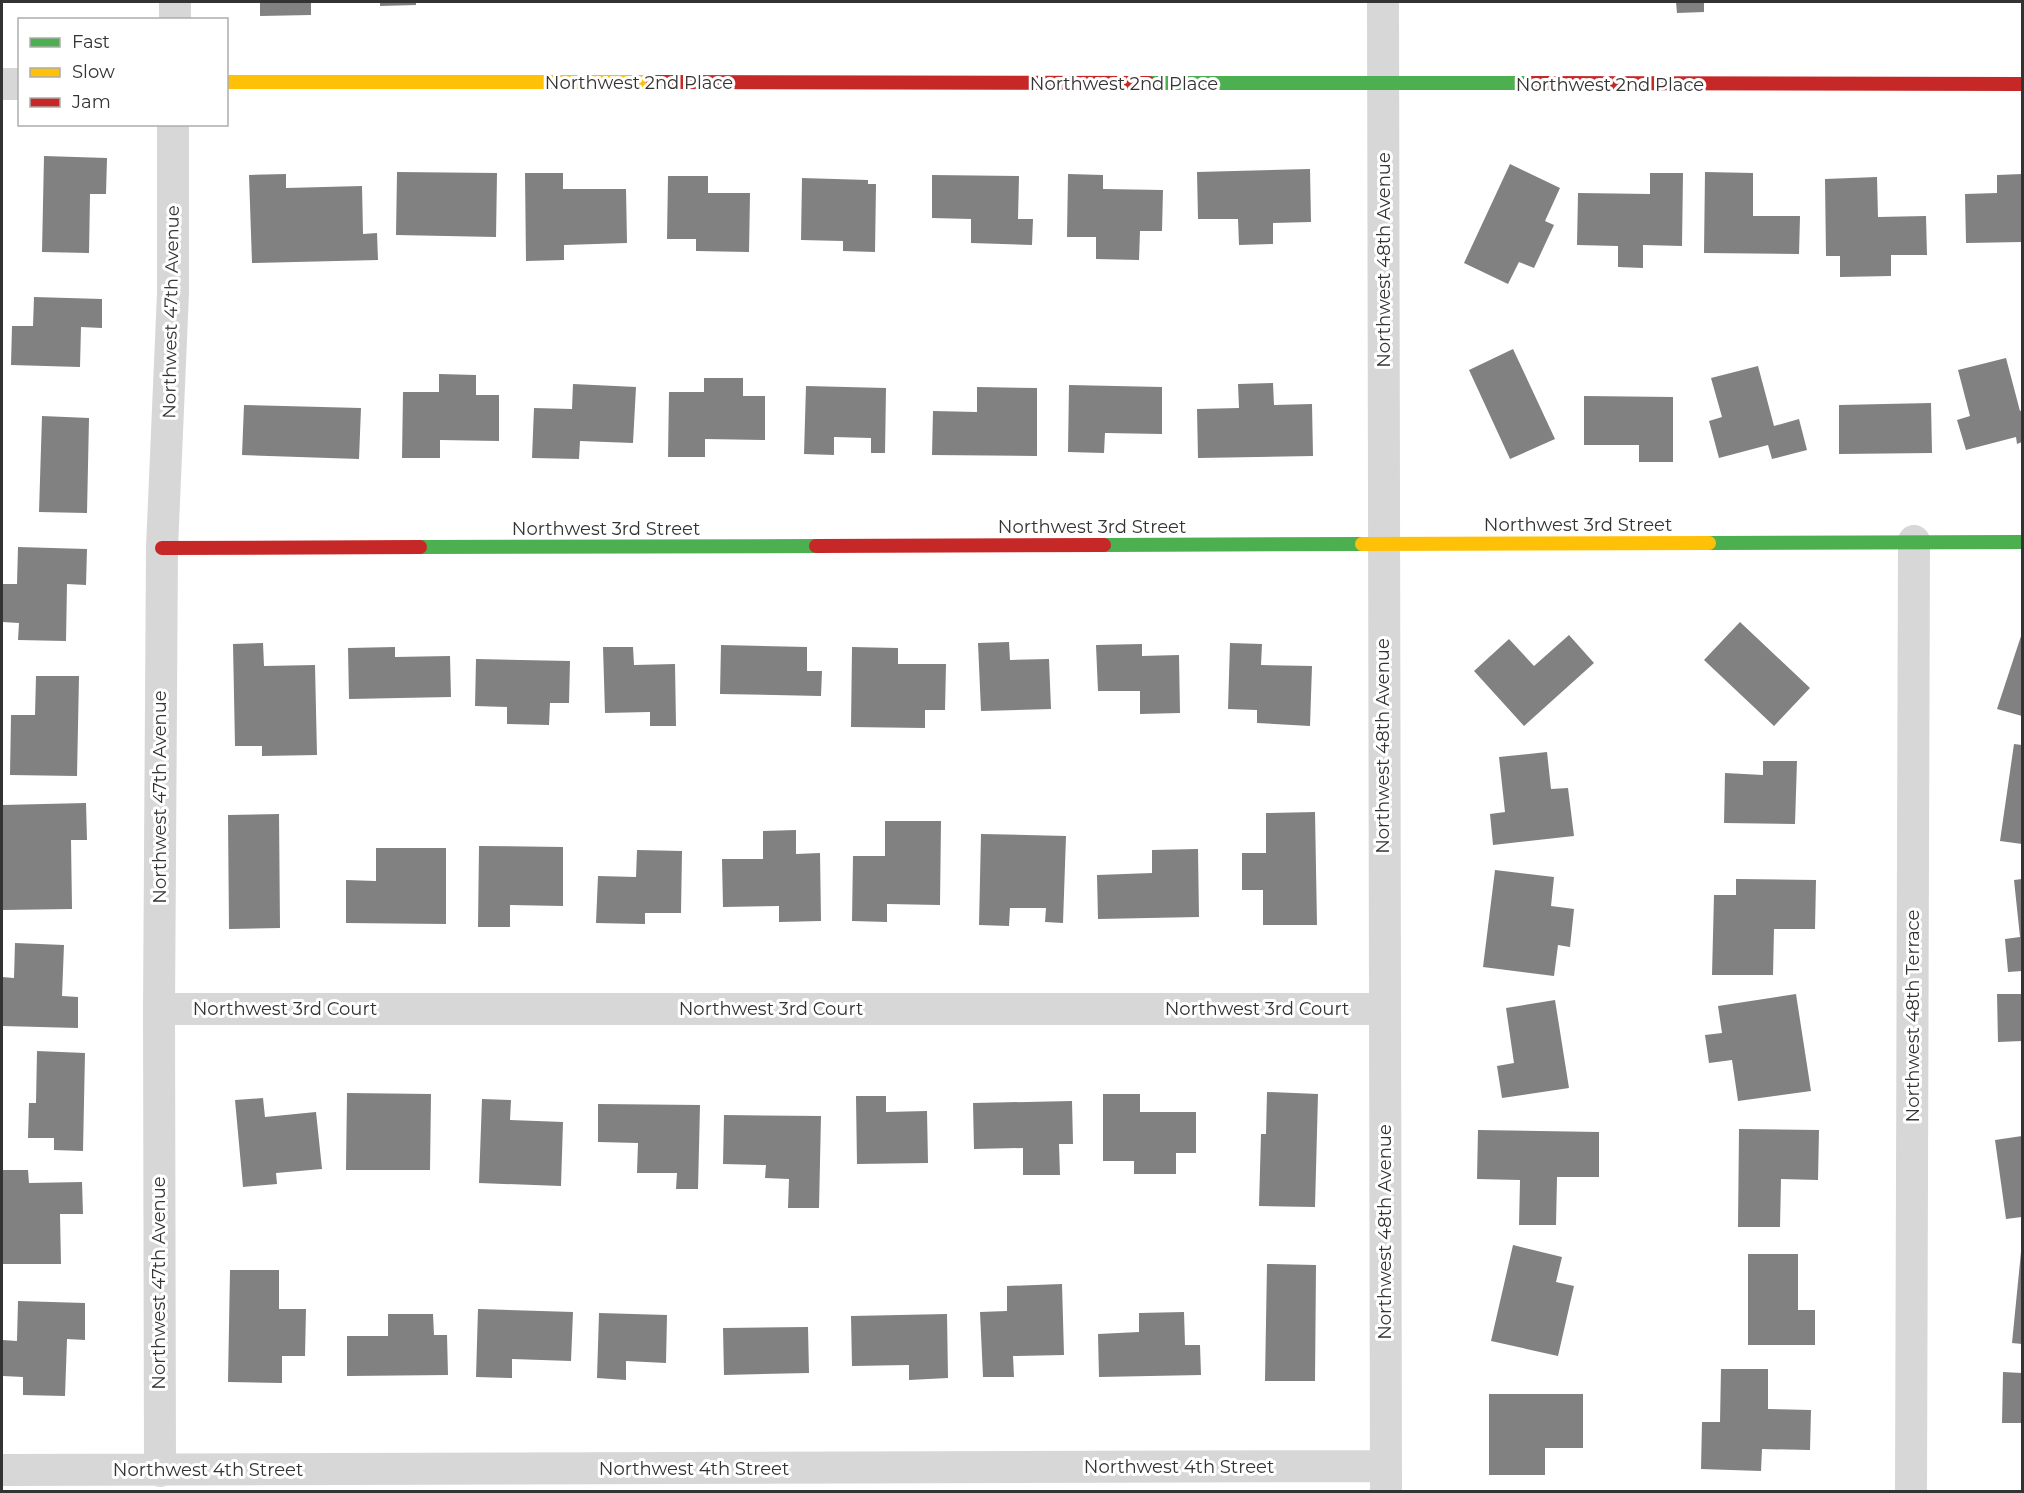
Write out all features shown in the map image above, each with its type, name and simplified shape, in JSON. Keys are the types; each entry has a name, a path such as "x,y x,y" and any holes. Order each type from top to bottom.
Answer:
{"street":[{"path":"175,2 175,18"},
{"name":"Northwest 48th Avenue","path":"1383,2 1385,85 1383,545 1386,1479"},
{"name":"Northwest 2nd Place","path":"228,82 2022,84"},
{"path":"2,84 18,84"},
{"name":"Northwest 47th Avenue","path":"160,1471 159,1009 162,548 174,293 174,126"},
{"name":"Northwest 48th Terrace","path":"1911,1491 1914,541"},
{"name":"Northwest 3rd Street","path":"162,548 2022,542"},
{"name":"Northwest 3rd Court","path":"159,1009 1384,1009"},
{"name":"Northwest 4th Street","path":"2,1470 1386,1479"}],"building":[{"path":"260,2 311,2 311,15 260,16"},
{"path":"380,2 416,2 416,5 380,6"},
{"path":"1676,2 1704,2 1704,12 1677,13"},
{"path":"44,156 107,158 106,194 90,194 89,253 42,252"},
{"path":"1510,164 1560,188 1545,221 1554,225 1534,268 1519,262 1508,284 1464,263"},
{"path":"1310,169 1311,222 1273,223 1273,244 1239,245 1238,219 1198,219 1197,172"},
{"path":"397,172 497,173 496,237 396,235"},
{"path":"1705,172 1753,173 1753,216 1800,216 1799,254 1704,253"},
{"path":"525,173 563,173 563,189 626,189 627,243 564,245 564,260 526,261"},
{"path":"1650,173 1683,173 1682,246 1643,245 1643,268 1618,267 1618,246 1577,245 1578,193 1650,194"},
{"path":"286,174 286,188 362,186 363,234 377,233 378,260 252,263 249,175"},
{"path":"1068,174 1103,175 1103,189 1163,190 1162,231 1140,231 1139,260 1096,259 1096,237 1067,237"},
{"path":"2022,174 2022,242 1966,243 1965,194 1997,193 1997,175"},
{"path":"932,175 1019,176 1018,219 1033,219 1032,245 971,243 971,219 932,218"},
{"path":"668,176 708,176 708,193 750,193 749,252 696,251 696,239 667,239"},
{"path":"1877,177 1878,217 1926,216 1927,255 1891,255 1891,276 1840,277 1840,256 1826,256 1825,179"},
{"path":"802,178 868,180 868,184 876,184 875,252 843,251 843,241 801,240"},
{"path":"34,297 102,299 102,328 81,327 80,367 11,365 12,326 33,326"},
{"path":"1513,349 1555,439 1510,459 1469,370"},
{"path":"2006,358 2020,411 2022,410 2022,442 2017,444 2016,437 1966,450 1957,420 1970,416 1958,370"},
{"path":"1758,366 1774,426 1799,419 1807,450 1772,459 1768,445 1719,458 1709,421 1722,417 1711,378"},
{"path":"439,374 476,375 476,395 499,395 499,441 440,440 440,458 402,458 403,392 439,392"},
{"path":"704,378 743,378 743,396 765,396 765,440 705,439 705,457 668,457 669,392 704,392"},
{"path":"1273,383 1274,405 1312,404 1313,456 1198,458 1197,409 1239,408 1238,384"},
{"path":"573,384 636,387 633,443 580,441 579,459 532,458 534,408 572,409"},
{"path":"1069,385 1162,387 1162,434 1105,433 1104,453 1068,452"},
{"path":"806,386 886,388 885,453 871,453 871,438 834,437 834,455 804,454"},
{"path":"977,387 1037,388 1037,456 932,455 933,411 977,412"},
{"path":"1584,396 1673,397 1673,462 1639,462 1639,445 1584,445"},
{"path":"1931,403 1932,453 1839,454 1839,405"},
{"path":"244,405 361,408 359,459 242,455"},
{"path":"42,416 89,418 87,513 39,512"},
{"path":"18,547 87,549 86,585 67,584 66,641 18,640 19,623 2,622 2,584 17,584"},
{"path":"1740,622 1810,688 1774,726 1704,660"},
{"path":"2022,633 2022,716 1997,709"},
{"path":"1569,635 1594,663 1524,726 1474,671 1509,639 1534,666"},
{"path":"1009,642 1010,660 1049,659 1051,709 981,711 978,643"},
{"path":"263,643 264,666 315,665 317,755 262,756 262,746 235,746 233,644"},
{"path":"1230,643 1262,644 1261,665 1312,666 1310,726 1257,723 1257,710 1228,709"},
{"path":"1142,644 1142,656 1179,655 1180,713 1140,714 1140,691 1098,691 1096,645"},
{"path":"721,645 807,647 807,671 822,671 821,696 720,694"},
{"path":"395,647 395,657 450,656 451,697 349,699 348,648"},
{"path":"603,647 633,647 634,665 675,664 676,726 650,726 650,712 605,713"},
{"path":"852,647 898,648 898,664 946,664 945,710 925,710 925,728 851,727"},
{"path":"476,659 570,661 569,703 550,703 549,725 507,724 507,707 475,706"},
{"path":"36,676 79,676 77,776 10,775 11,715 35,715"},
{"path":"2014,744 2022,745 2022,844 2000,841"},
{"path":"1547,752 1551,789 1568,788 1574,836 1493,845 1490,814 1505,812 1499,757"},
{"path":"1763,761 1797,761 1795,824 1724,823 1725,773 1763,775"},
{"path":"86,803 87,840 71,840 72,909 2,910 2,805"},
{"path":"1315,812 1317,925 1263,925 1263,890 1242,890 1242,853 1266,853 1266,813"},
{"path":"279,814 280,928 229,929 228,815"},
{"path":"885,821 941,821 940,905 887,904 887,922 852,921 853,856 885,856"},
{"path":"796,830 796,854 820,853 821,921 779,922 779,906 723,907 722,859 763,859 763,831"},
{"path":"981,834 1066,836 1063,923 1045,922 1046,908 1010,908 1009,926 979,925"},
{"path":"479,846 563,847 563,906 510,905 510,927 478,927"},
{"path":"376,848 446,848 446,924 346,923 346,880 376,881"},
{"path":"1198,849 1199,917 1098,919 1097,875 1152,873 1152,850"},
{"path":"637,850 682,851 681,913 645,913 645,924 596,923 598,876 636,877"},
{"path":"1495,870 1554,877 1551,906 1574,909 1570,947 1558,945 1554,976 1483,967"},
{"path":"1736,879 1816,880 1815,929 1774,929 1773,975 1712,975 1714,895 1736,895"},
{"path":"2022,879 2022,971 2008,972 2005,939 2020,937 2014,880"},
{"path":"15,943 64,945 62,996 78,997 78,1028 2,1026 2,977 14,978"},
{"path":"1796,994 1811,1091 1738,1101 1732,1060 1709,1063 1705,1035 1722,1033 1718,1006"},
{"path":"1997,994 2022,994 2022,1041 1998,1042"},
{"path":"1555,1000 1569,1088 1502,1098 1497,1066 1514,1063 1506,1008"},
{"path":"37,1051 85,1053 83,1151 54,1150 54,1138 28,1138 29,1103 36,1103"},
{"path":"1267,1092 1318,1094 1315,1207 1259,1206 1261,1134 1266,1134"},
{"path":"347,1093 431,1094 430,1170 346,1170"},
{"path":"1103,1094 1140,1094 1140,1112 1196,1112 1196,1153 1176,1153 1176,1174 1134,1174 1134,1161 1103,1161"},
{"path":"856,1096 886,1096 886,1112 927,1111 928,1163 857,1164"},
{"path":"263,1098 265,1117 316,1112 322,1169 276,1173 277,1184 243,1187 235,1100"},
{"path":"482,1099 511,1100 510,1120 563,1122 561,1186 479,1183"},
{"path":"1072,1101 1073,1144 1059,1144 1060,1175 1023,1175 1023,1148 974,1149 973,1103"},
{"path":"598,1104 700,1105 698,1189 676,1189 677,1173 637,1173 638,1143 598,1142"},
{"path":"724,1115 821,1116 819,1208 788,1208 789,1179 765,1178 766,1165 723,1164"},
{"path":"1739,1129 1819,1130 1818,1180 1781,1179 1780,1227 1738,1227"},
{"path":"1478,1130 1599,1132 1599,1177 1557,1177 1556,1225 1519,1225 1520,1180 1477,1179"},
{"path":"2022,1136 2022,1217 2006,1219 1995,1140"},
{"path":"2,1170 28,1170 29,1183 82,1182 83,1214 60,1214 61,1264 2,1264"},
{"path":"1513,1245 1562,1257 1556,1282 1574,1286 1558,1356 1491,1341"},
{"path":"2022,1252 2022,1344 2012,1343"},
{"path":"1748,1254 1798,1254 1798,1310 1815,1310 1815,1345 1748,1345"},
{"path":"1267,1264 1316,1265 1315,1381 1265,1381"},
{"path":"230,1270 279,1270 279,1309 306,1309 305,1356 282,1356 282,1383 228,1382"},
{"path":"1062,1284 1064,1355 1013,1356 1014,1377 983,1377 980,1312 1007,1311 1007,1286"},
{"path":"18,1301 85,1303 85,1340 67,1339 65,1396 23,1395 23,1377 3,1376 3,1340 17,1341"},
{"path":"478,1309 573,1312 571,1361 512,1359 512,1378 476,1377"},
{"path":"1184,1312 1185,1345 1200,1345 1201,1375 1099,1377 1098,1334 1139,1332 1139,1313"},
{"path":"599,1313 667,1315 666,1363 626,1361 626,1380 597,1378"},
{"path":"388,1314 433,1314 434,1335 447,1335 448,1375 347,1376 347,1336 388,1336"},
{"path":"947,1314 948,1378 909,1380 909,1365 852,1366 851,1316"},
{"path":"808,1327 809,1373 724,1375 723,1328"},
{"path":"1721,1369 1768,1369 1768,1409 1811,1410 1810,1450 1762,1449 1761,1471 1701,1469 1702,1422 1720,1422"},
{"path":"2003,1372 2022,1373 2022,1423 2002,1423"},
{"path":"1489,1394 1583,1394 1583,1448 1545,1448 1545,1475 1489,1475"}],"traffic: fast":[{"path":"1149,83 1531,83"},
{"path":"1709,543 2022,542"},
{"path":"1104,545 1362,544"},
{"path":"420,547 816,546"}],"traffic: slow":[{"path":"228,82 653,82"},
{"path":"1362,544 1709,543"}],"traffic: jam":[{"path":"653,82 1149,83"},
{"path":"1531,83 2022,84"},
{"path":"816,546 1104,545"},
{"path":"162,548 420,547"}]}
